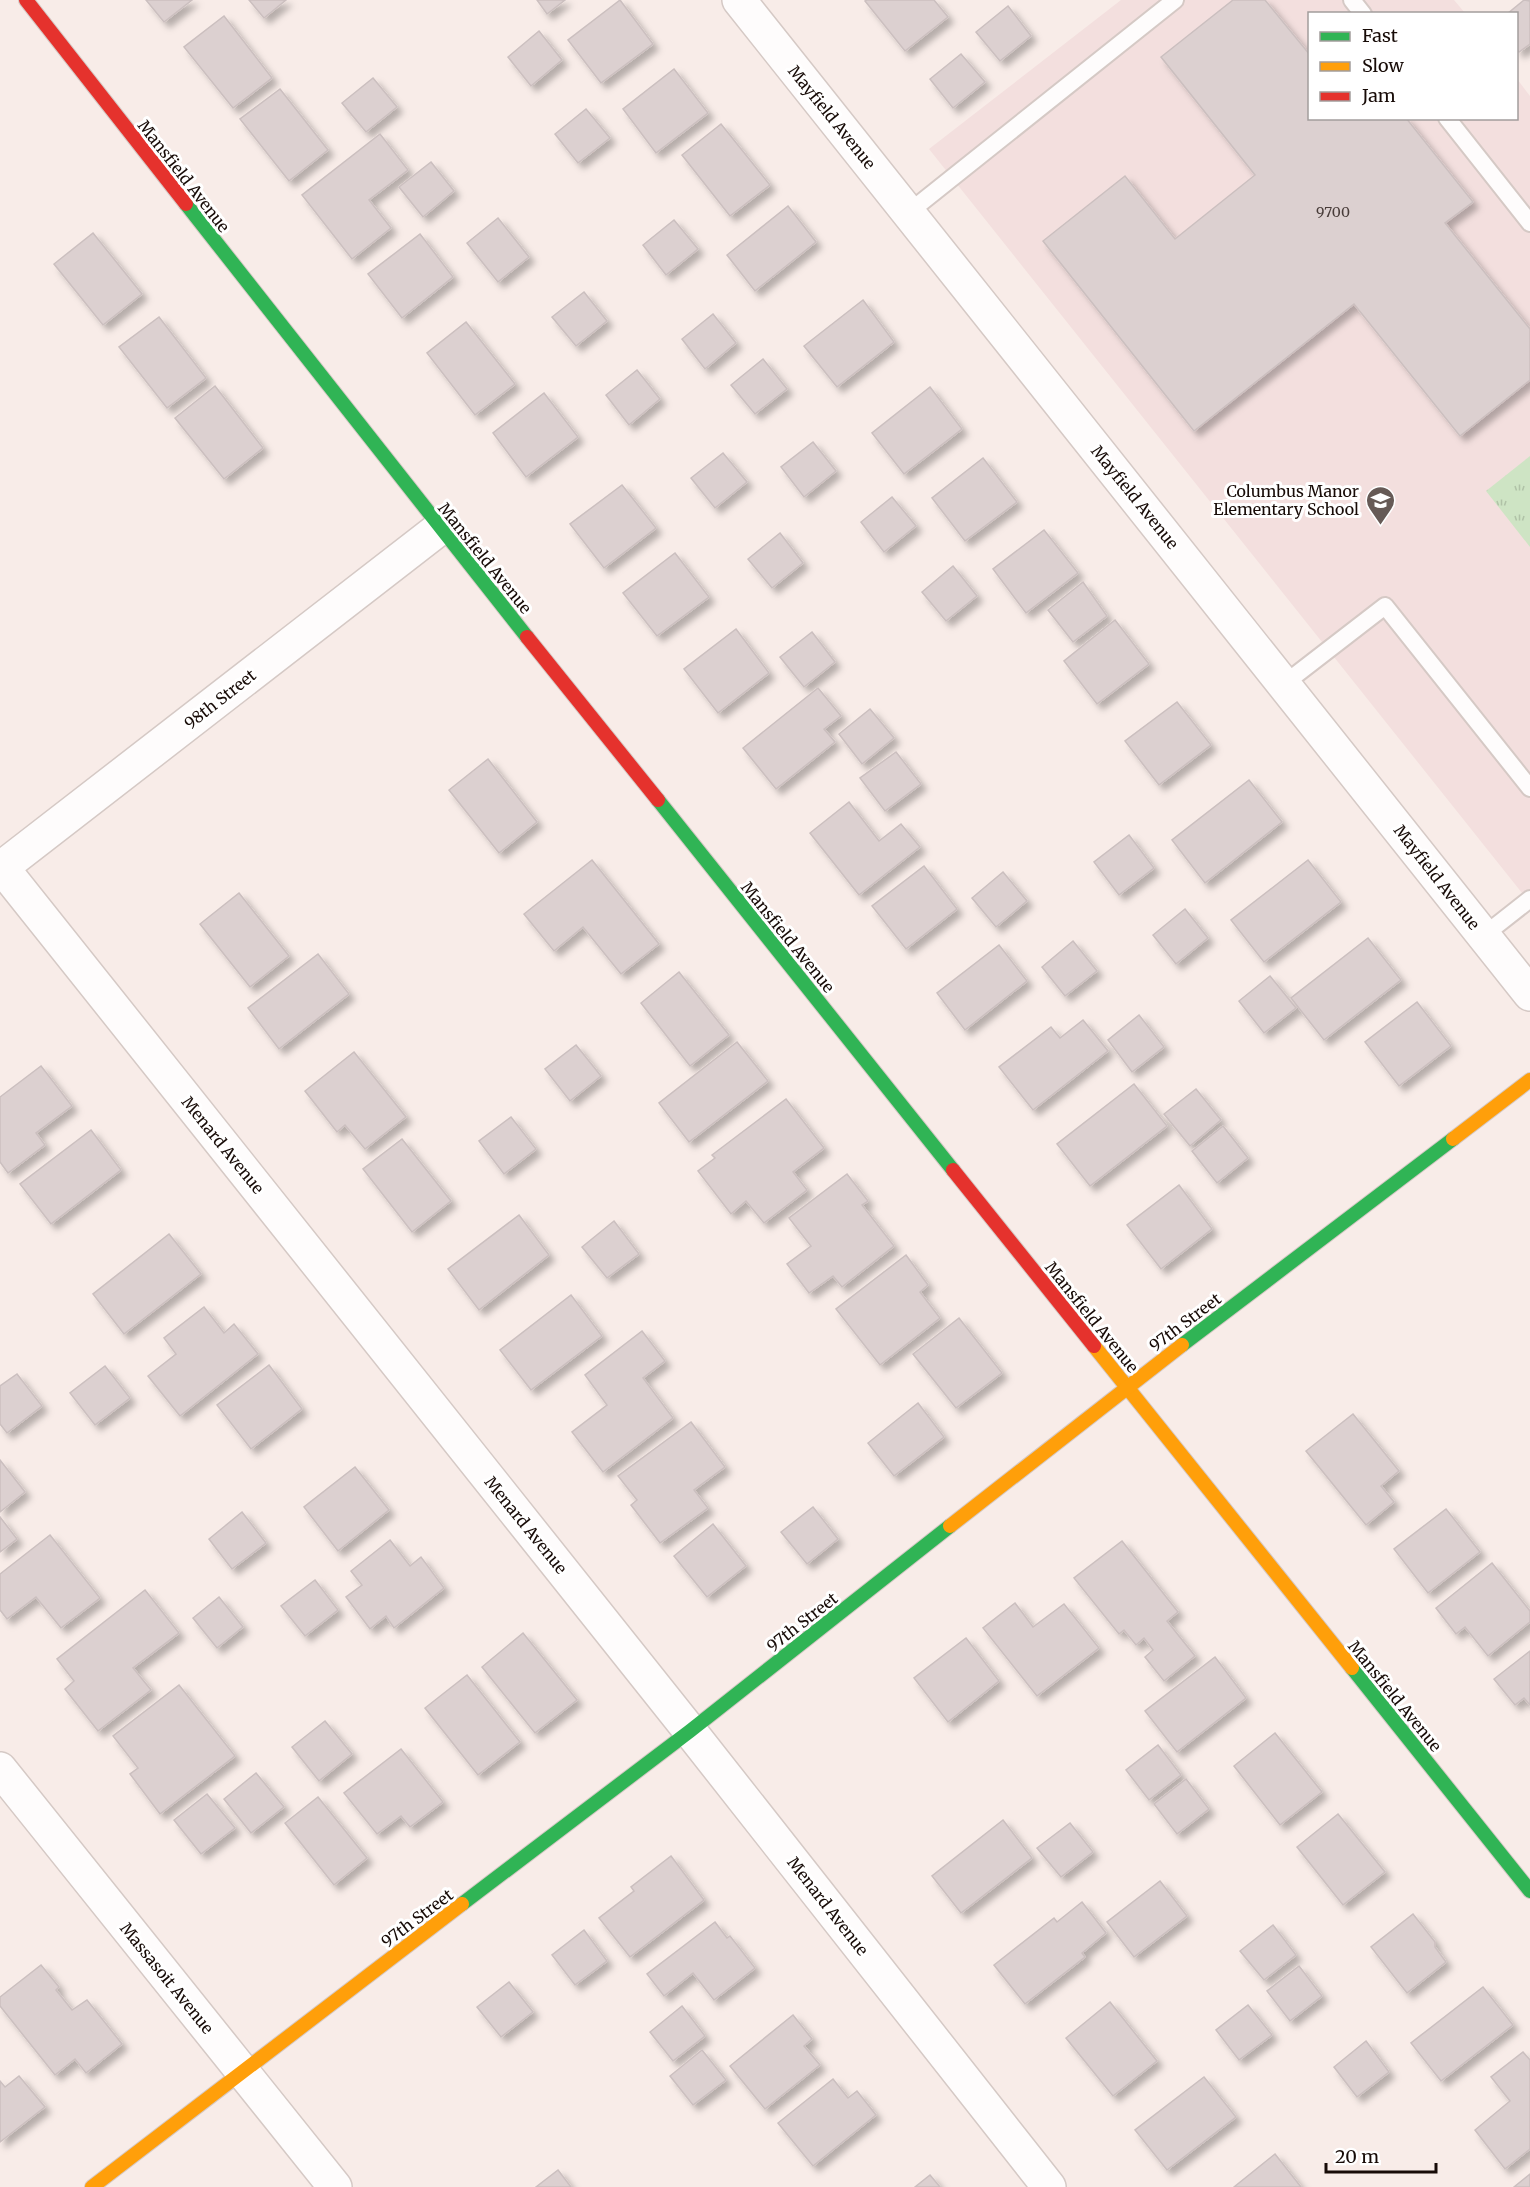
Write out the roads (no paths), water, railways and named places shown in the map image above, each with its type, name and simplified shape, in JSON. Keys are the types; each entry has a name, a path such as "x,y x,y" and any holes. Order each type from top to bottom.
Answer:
{"street":[{"name":"Mansfield Avenue","path":"26,0 440,528 1530,1891"},
{"name":"Mayfield Avenue","path":"739,0 1530,994"},
{"name":"98th Street","path":"1,867 440,528"},
{"name":"Menard Avenue","path":"1,867 690,1731 1049,2187"},
{"name":"97th Street","path":"92,2187 241,2071 690,1731 1127,1387 1530,1080"},
{"name":"Massasoit Avenue","path":"0,1769 335,2187"}],"lane":[{"path":"908,213 1175,0"},
{"path":"1352,0 1361,12"},
{"path":"1449,120 1530,223"},
{"path":"1284,684 1385,606 1530,788"},
{"path":"1483,936 1530,899"}],"place":[{"name":"Columbus Manor Elementary School","path":"1380,526"}]}
